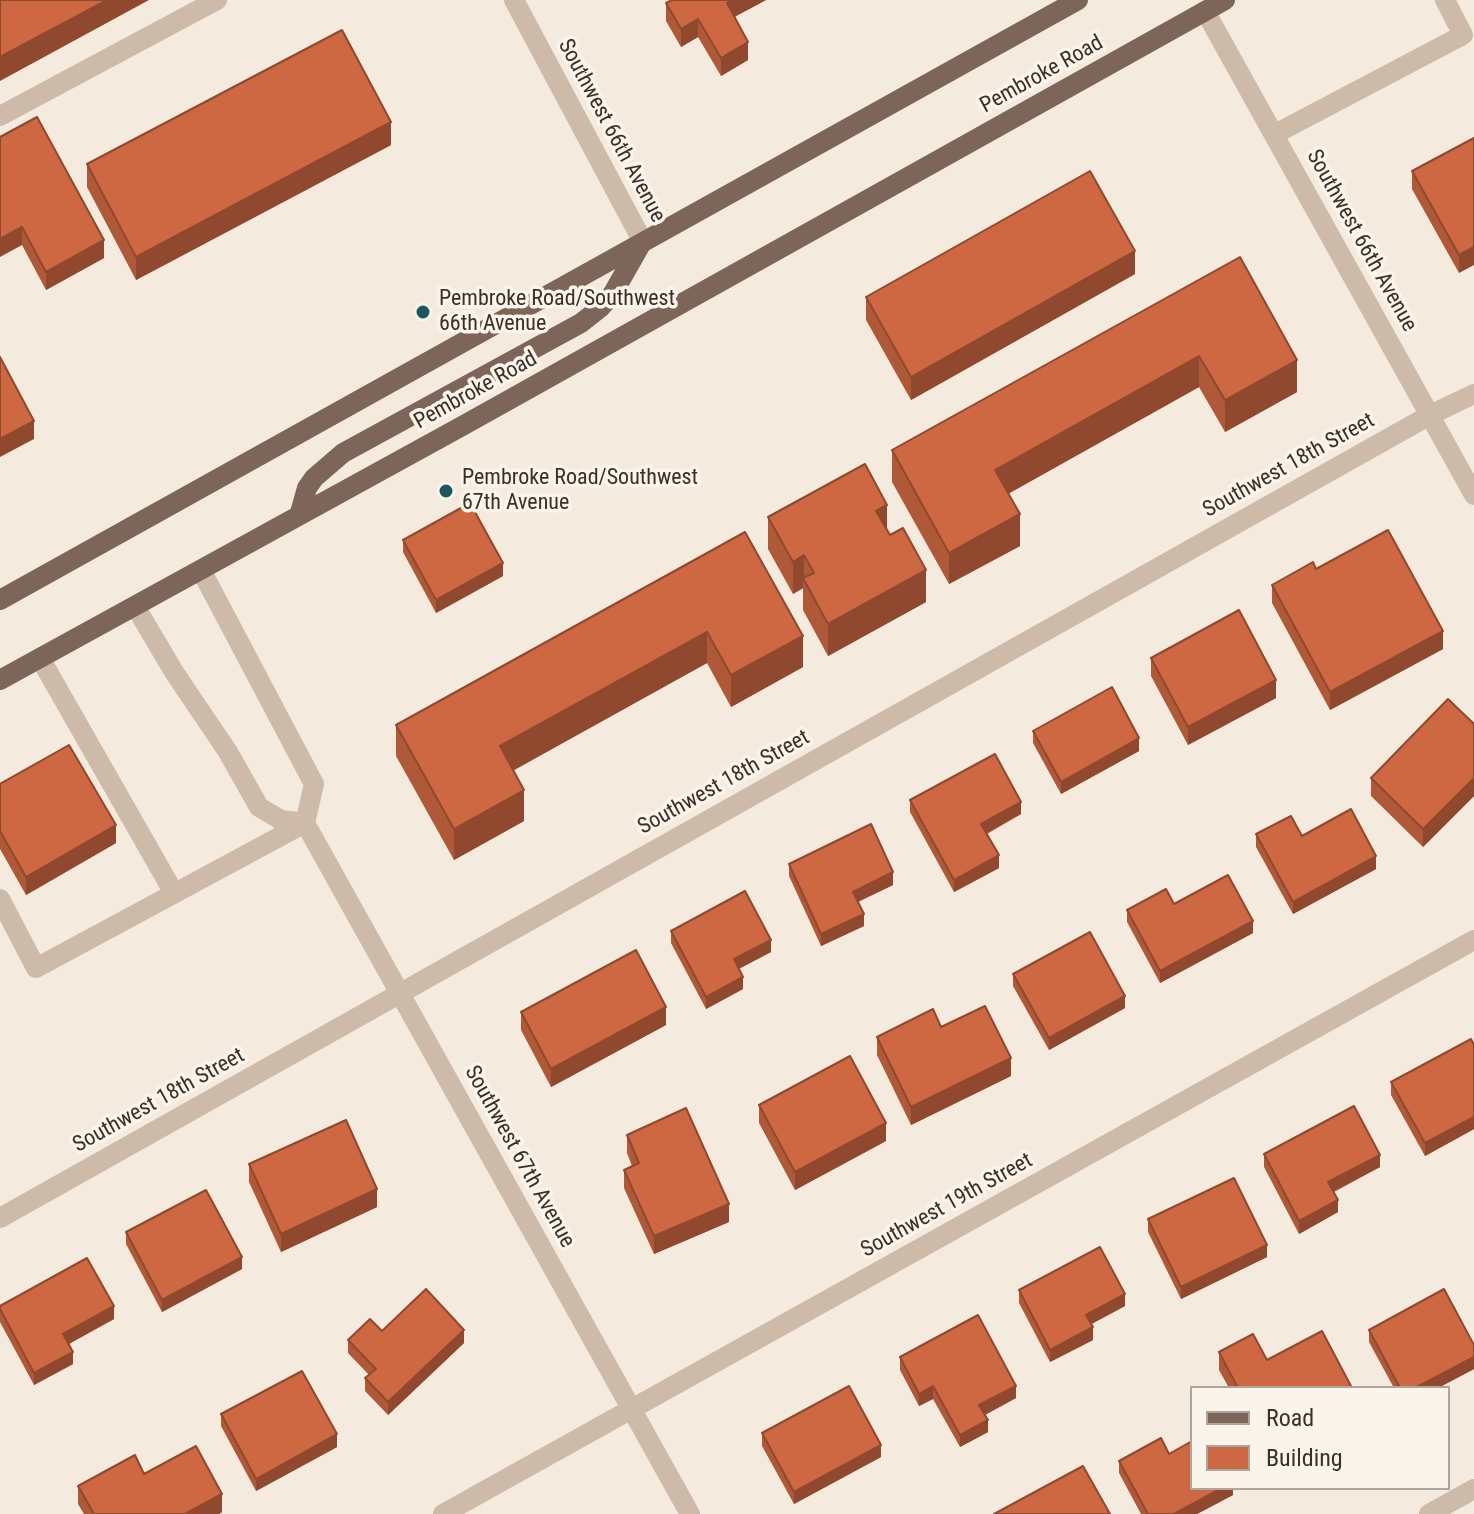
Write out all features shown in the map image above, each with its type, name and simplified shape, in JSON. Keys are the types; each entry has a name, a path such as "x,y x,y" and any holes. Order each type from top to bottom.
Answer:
{"main road":[{"path":"0,600 1078,0"},
{"name":"Pembroke Road","path":"0,680 490,411 1209,5 1225,0"},
{"path":"300,513 307,488 314,478 343,453 581,323 600,308 612,295 643,242"}],"street":[{"path":"0,116 217,0"},
{"name":"Southwest 66th Avenue","path":"514,0 643,242"},
{"path":"1275,134 1463,35 1445,0"},
{"name":"Southwest 66th Avenue","path":"1209,5 1275,134 1474,495"},
{"name":"Southwest 18th Street","path":"0,1218 1430,415 1474,394"},
{"path":"0,899 36,968 305,823 314,784 201,570"},
{"path":"135,606 174,672 228,752 259,807 281,820 305,823"},
{"path":"40,658 174,893"},
{"name":"Southwest 67th Avenue","path":"305,823 690,1514"},
{"name":"Southwest 19th Street","path":"443,1514 1474,940"},
{"path":"1429,1514 1474,1489"}],"building":[{"path":"0,0 107,0 0,57"},
{"path":"672,0 732,0 727,3 748,42 721,58 698,19 681,29 666,3"},
{"path":"342,30 391,122 136,257 87,164"},
{"path":"37,117 104,240 46,272 22,227 0,239 0,137"},
{"path":"1474,138 1474,247 1459,255 1412,171"},
{"path":"1090,171 1135,251 911,377 866,297"},
{"path":"1240,257 1297,360 1225,400 1199,356 995,470 1020,514 949,553 892,450"},
{"path":"0,357 34,421 0,439"},
{"path":"865,464 887,505 876,511 890,535 903,528 926,570 828,624 803,578 814,573 804,555 793,562 768,517"},
{"path":"470,503 503,563 436,600 403,540"},
{"path":"1388,530 1443,631 1330,692 1272,585 1313,562 1316,569"},
{"path":"745,532 803,636 731,675 707,632 500,746 524,790 454,829 396,725"},
{"path":"1239,610 1276,680 1188,727 1151,658"},
{"path":"1112,687 1139,738 1061,782 1033,731"},
{"path":"1448,699 1474,724 1474,778 1423,829 1371,778"},
{"path":"69,745 116,825 26,877 0,831 0,784"},
{"path":"995,754 1021,802 981,824 999,855 954,880 910,800"},
{"path":"1351,809 1376,856 1293,902 1256,834 1291,816 1302,836"},
{"path":"871,824 893,872 853,892 864,914 821,934 789,864"},
{"path":"1228,875 1253,921 1160,971 1127,910 1166,889 1174,904"},
{"path":"745,891 771,940 734,959 743,977 706,997 671,931"},
{"path":"1090,932 1125,996 1049,1038 1013,974"},
{"path":"636,950 666,1007 551,1069 521,1012"},
{"path":"985,1006 1011,1058 911,1107 877,1037 933,1009 941,1027"},
{"path":"1471,1039 1474,1045 1474,1117 1425,1143 1391,1082"},
{"path":"850,1056 886,1123 795,1172 759,1105"},
{"path":"1354,1106 1380,1155 1328,1182 1338,1200 1299,1221 1264,1154"},
{"path":"686,1108 729,1204 654,1236 624,1170 639,1163 627,1135"},
{"path":"346,1120 377,1189 281,1234 249,1164"},
{"path":"1234,1178 1267,1245 1181,1287 1148,1219"},
{"path":"206,1190 242,1257 162,1300 126,1232"},
{"path":"1100,1247 1125,1294 1086,1315 1093,1327 1050,1350 1019,1290"},
{"path":"87,1258 114,1306 63,1334 73,1352 34,1373 0,1306"},
{"path":"426,1289 464,1330 388,1402 365,1378 376,1369 348,1340 370,1319 382,1331"},
{"path":"1444,1289 1474,1345 1474,1357 1419,1386 1399,1386 1369,1330"},
{"path":"978,1315 1016,1386 979,1405 988,1420 960,1435 933,1386 919,1394 900,1357"},
{"path":"1322,1331 1351,1386 1237,1386 1219,1352 1253,1334 1267,1360"},
{"path":"302,1371 337,1434 256,1479 221,1414"},
{"path":"849,1386 881,1445 794,1492 762,1433"},
{"path":"1161,1438 1169,1454 1190,1442 1190,1490 1218,1490 1174,1514 1148,1514 1119,1461"},
{"path":"196,1446 222,1494 185,1514 94,1514 78,1486 135,1455 144,1474"},
{"path":"1083,1466 1110,1514 994,1514"}],"place":[{"name":"Pembroke Road/Southwest 66th Avenue","path":"423,312"},
{"name":"Pembroke Road/Southwest 67th Avenue","path":"446,491"}]}
